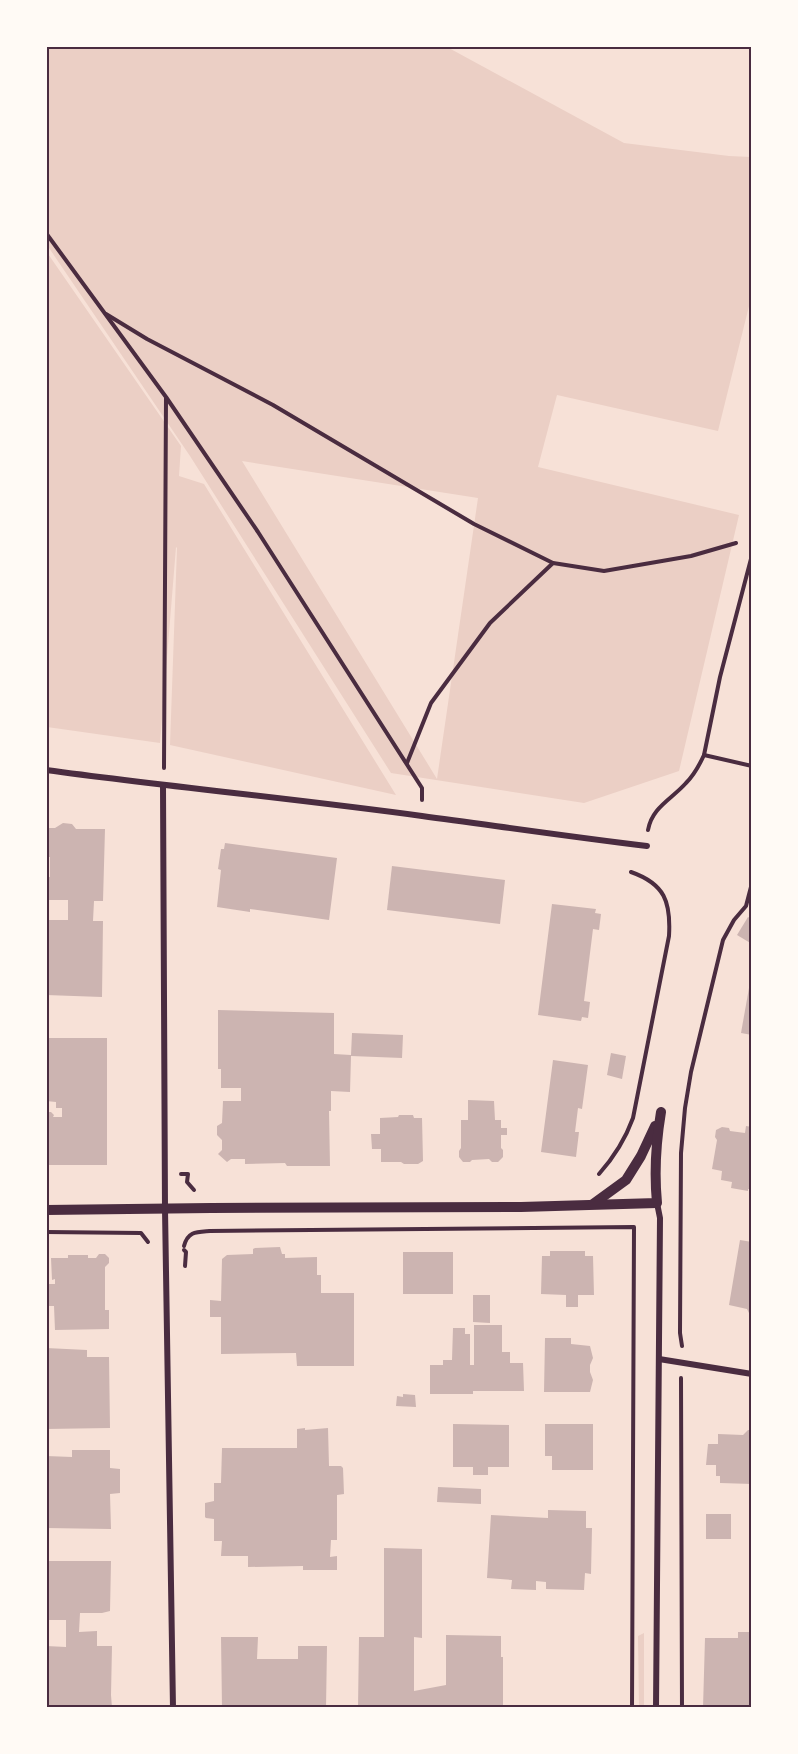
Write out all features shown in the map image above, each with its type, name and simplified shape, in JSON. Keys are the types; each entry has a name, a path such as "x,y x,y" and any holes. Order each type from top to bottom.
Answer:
{"street":[{"path":"46,770 647,846"},
{"path":"163,786 165,1209 173,1707"},
{"path":"593,1204 626,1180 641,1156 661,1112 656,1143 655,1185 660,1218 656,1707"},
{"path":"46,1210 499,1207 657,1203"},
{"path":"659,1359 752,1374"}],"path":[{"path":"46,233 166,397 258,532 422,788 421,816"},
{"path":"106,314 147,339 273,405 474,524 554,563 603,571 691,556 736,543"},
{"path":"163,786 166,397"},
{"path":"650,822 659,807 681,789 693,775 704,755 741,591 752,555"},
{"path":"406,763 431,703 490,623 554,563"},
{"path":"704,755 752,766"},
{"path":"595,1178 615,1156 627,1136 633,1118 669,936 670,918 664,894 656,884 631,872"},
{"path":"682,1344 680,1333 681,1153 685,1108 691,1072 723,940 734,920 746,906 752,883"},
{"path":"210,1231 634,1227 632,1707"},
{"path":"46,1232 125,1232"},
{"path":"681,1380 682,1707"}],"shaded area":[{"path":"46,47 447,47 624,143 751,157 751,298 718,431 557,395 538,467 739,515 679,771 584,803 391,773 190,456 47,245","holes":["242,461 478,498 437,779"]},
{"path":"46,251 181,446 179,476 204,484 396,795 170,745 176,547 160,743 47,727"},
{"path":"644,1633 644,1707 639,1707 638,1636"}],"building":[{"path":"63,823 72,824 76,829 105,829 103,901 94,901 93,921 103,921 102,997 46,995 46,920 68,920 68,900 46,900 46,877 50,877 50,857 46,857 46,828 55,828"},
{"path":"225,843 337,858 329,920 250,909 250,912 217,907 221,870 218,869 221,849 224,849"},
{"path":"392,866 505,880 500,924 387,910"},
{"path":"552,904 596,909 595,913 601,914 599,930 593,929 584,1001 590,1002 588,1018 582,1017 581,1021 538,1015"},
{"path":"748,917 752,919 752,944 737,935"},
{"path":"749,988 752,988 752,1035 741,1033"},
{"path":"218,1010 334,1013 334,1054 351,1055 352,1033 403,1035 402,1058 351,1056 350,1092 331,1091 330,1166 287,1166 285,1163 245,1164 245,1159 231,1159 227,1162 218,1154 222,1150 222,1140 217,1135 217,1126 222,1123 223,1101 241,1101 241,1088 221,1088 221,1069 218,1069"},
{"path":"46,1038 107,1038 107,1165 46,1165 46,1112 51,1112 53,1117 62,1117 62,1108 56,1108 56,1102 46,1101"},
{"path":"611,1053 626,1056 622,1079 607,1075"},
{"path":"553,1060 588,1065 582,1109 578,1108 575,1132 579,1132 576,1157 541,1152"},
{"path":"468,1100 494,1101 495,1120 501,1120 501,1128 507,1128 507,1135 501,1135 503,1157 498,1162 492,1162 489,1159 463,1162 459,1157 461,1120 468,1120"},
{"path":"399,1115 413,1115 414,1118 422,1118 423,1161 418,1164 381,1162 381,1149 372,1149 371,1134 380,1134 380,1118 398,1117"},
{"path":"746,1126 752,1127 752,1189 748,1191 731,1188 732,1182 721,1180 722,1171 712,1169 717,1140 716,1130 722,1127 729,1128 730,1131 745,1133"},
{"path":"740,1240 752,1242 752,1314 747,1309 729,1305"},
{"path":"280,1247 285,1258 317,1257 317,1275 321,1275 321,1293 354,1293 354,1366 297,1366 296,1353 221,1354 221,1317 210,1317 210,1300 221,1301 222,1259 227,1255 253,1254 255,1248"},
{"path":"550,1251 585,1251 585,1256 593,1256 594,1295 578,1295 578,1307 566,1307 566,1295 541,1294 542,1256 550,1256"},
{"path":"403,1252 453,1252 453,1294 403,1294"},
{"path":"99,1254 105,1254 109,1258 109,1263 105,1267 105,1310 109,1310 109,1329 55,1330 54,1306 49,1306 49,1284 55,1284 55,1279 52,1280 51,1258 88,1255 88,1258 96,1258"},
{"path":"473,1295 490,1295 490,1323 473,1322"},
{"path":"474,1325 502,1325 502,1352 510,1352 510,1363 523,1363 524,1391 430,1394 430,1365 443,1365 443,1360 452,1360 453,1328 465,1328 465,1334 470,1334 470,1365 474,1365"},
{"path":"545,1338 571,1338 571,1344 590,1346 593,1358 590,1372 593,1380 590,1392 544,1392"},
{"path":"46,1348 87,1350 87,1357 109,1357 110,1428 46,1429"},
{"path":"403,1394 415,1395 416,1407 396,1406 397,1396 403,1397"},
{"path":"453,1424 509,1425 509,1467 488,1467 488,1475 473,1475 473,1467 453,1467"},
{"path":"545,1424 593,1424 593,1470 552,1470 552,1456 545,1456"},
{"path":"305,1428 305,1430 328,1428 329,1466 343,1468 344,1494 337,1495 337,1540 331,1540 330,1557 337,1556 337,1570 303,1570 303,1566 248,1567 248,1556 221,1556 222,1541 214,1541 214,1519 205,1517 205,1503 214,1501 214,1483 221,1483 222,1448 297,1448 297,1429"},
{"path":"748,1430 752,1430 752,1484 720,1483 720,1476 716,1476 716,1465 706,1465 708,1444 718,1444 718,1434 743,1435"},
{"path":"72,1450 110,1450 110,1468 120,1469 120,1493 110,1494 111,1529 46,1528 46,1456 72,1457"},
{"path":"438,1487 481,1489 481,1504 437,1502"},
{"path":"548,1510 586,1511 586,1528 592,1528 591,1574 585,1573 584,1590 546,1589 546,1582 536,1581 536,1590 511,1589 512,1580 487,1578 491,1515 548,1518"},
{"path":"706,1514 731,1514 731,1539 706,1539"},
{"path":"384,1548 422,1549 422,1638 414,1637 414,1691 446,1685 446,1635 501,1636 503,1708 414,1706 414,1708 358,1708 359,1637 384,1637"},
{"path":"46,1561 111,1561 110,1611 80,1613 79,1632 97,1631 97,1646 112,1646 112,1708 46,1708 46,1646 66,1647 66,1620 46,1620"},
{"path":"738,1632 752,1632 752,1708 703,1708 705,1638 738,1638"},
{"path":"221,1637 258,1637 257,1659 298,1659 298,1646 327,1646 326,1708 222,1708"}]}
